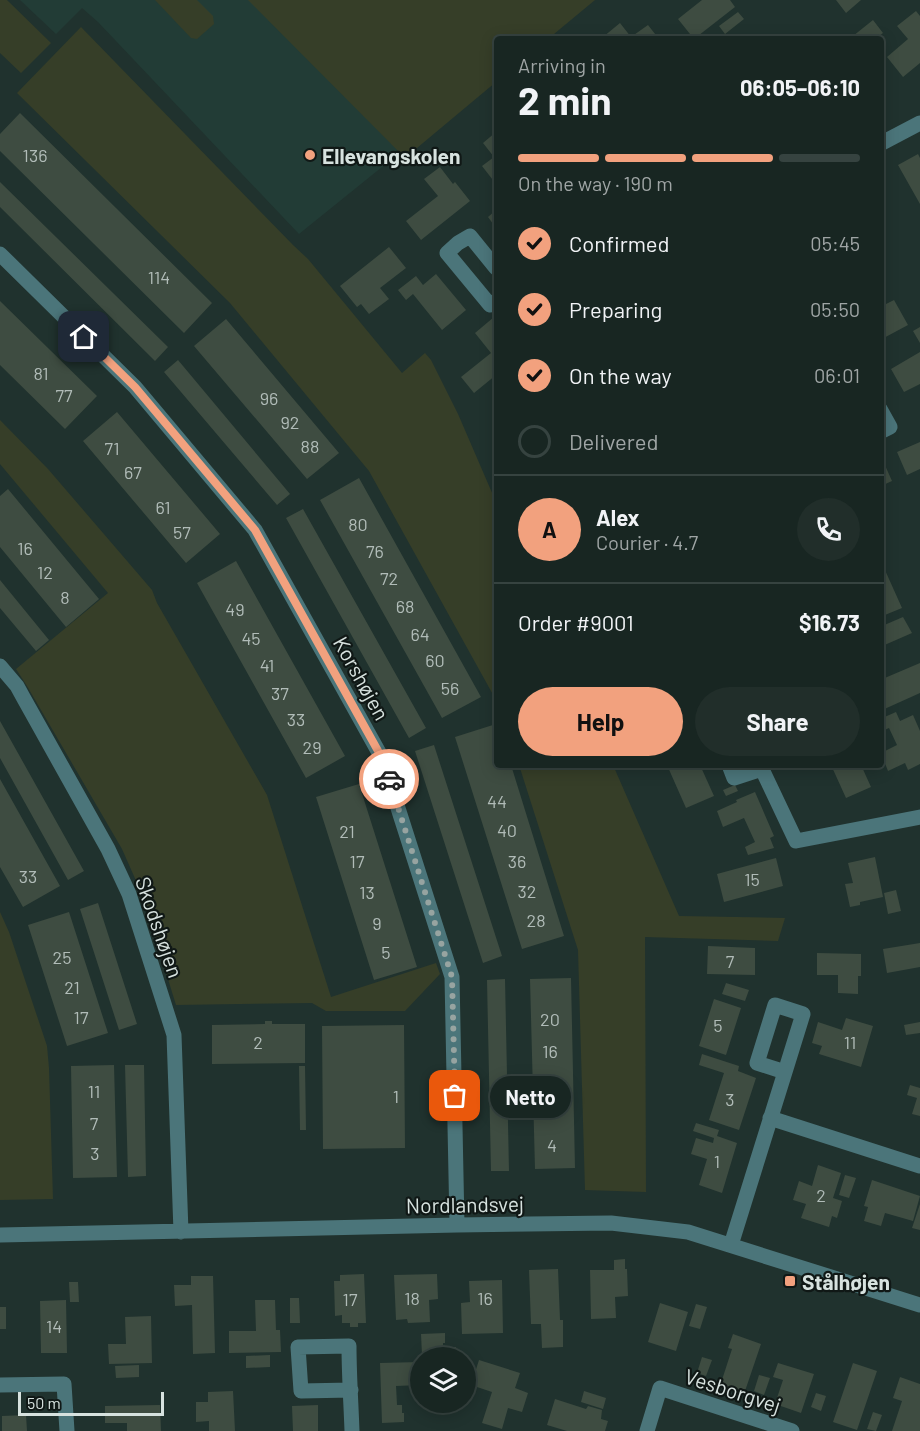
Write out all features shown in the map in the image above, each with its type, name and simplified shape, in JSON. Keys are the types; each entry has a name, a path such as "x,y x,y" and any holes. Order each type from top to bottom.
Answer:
{"street":[{"path":"884,142 920,123"},
{"path":"494,266 470,236 458,243 447,254 490,305 494,302"},
{"name":"Korshøjen","path":"0,254 135,387 255,530 382,758 452,977 457,1225"},
{"path":"884,416 890,427 884,430"},
{"name":"Skodshøjen","path":"0,666 20,692 108,849 129,894 174,1035 181,1232"},
{"path":"730,768 734,778 759,768"},
{"path":"761,768 796,841 920,817"},
{"path":"731,1245 784,1072"},
{"path":"770,1118 920,1166"},
{"name":"Nordlandsvej","path":"0,1235 611,1223 688,1232 920,1305"},
{"path":"0,1385 64,1384 67,1431"},
{"name":"Vesborgvej","path":"647,1431 660,1388 792,1431"},
{"path":"351,1390 352,1431"}],"shaded area":[{"path":"0,0 7,0 51,43 21,73 0,53"},
{"name":"Ellevangskolen","path":"20,0 589,0 503,36 494,36 494,77 299,234 98,22 82,8 56,34"},
{"path":"155,0 197,0 213,16 214,24 197,39 191,38"},
{"path":"248,0 595,0 552,36 494,36 494,84 405,158"},
{"path":"81,27 308,259 402,373 425,353 431,360 458,414 494,497 494,696 369,471 230,303 17,93"},
{"path":"0,420 48,469 152,590 157,603 267,795 331,997 436,963 440,974 405,1011 326,1011 312,1003 176,1005 141,892 122,849 16,669 108,593 0,464"},
{"path":"520,768 614,768 679,916 785,918 778,941 645,937 646,1192 585,1190 578,950"},
{"path":"0,912 9,932 47,1046 53,1199 0,1200"}],"building":[{"path":"702,0 730,0 735,7 698,36 692,36 678,19"},
{"path":"836,0 861,0 846,13"},
{"path":"916,11 920,16 920,63 903,77 887,57 908,39 897,26"},
{"path":"738,12 744,19 725,34 719,26"},
{"path":"873,20 883,33 879,36 853,36"},
{"path":"620,23 630,36 604,36"},
{"path":"648,25 657,36 632,36"},
{"path":"20,113 212,303 184,333 0,151 0,134"},
{"path":"494,134 494,157 483,143"},
{"path":"918,154 920,158 920,204 898,165"},
{"path":"494,157 494,181 482,166"},
{"path":"440,167 470,201 421,240 406,221 438,196 424,179"},
{"path":"0,182 168,347 155,361 0,207"},
{"path":"494,212 494,225 488,217"},
{"path":"389,247 406,268 380,288 389,299 369,314 361,304 357,307 340,286"},
{"path":"436,274 466,310 442,330 413,294 406,300 398,290 416,276 423,285"},
{"path":"894,300 908,325 884,338 884,305"},
{"path":"0,301 97,396 65,429 0,365"},
{"path":"494,317 494,377 474,393 461,377 491,353 475,333"},
{"path":"226,319 339,453 307,479 194,346"},
{"path":"920,327 920,343 913,331"},
{"path":"920,352 920,384 904,392 891,369"},
{"path":"178,360 290,494 277,505 164,372"},
{"path":"117,412 220,534 186,563 83,441"},
{"path":"920,442 920,469 907,475 897,452"},
{"path":"884,463 892,481 884,485"},
{"path":"359,478 481,697 442,718 320,500"},
{"path":"8,489 99,599 66,627 0,547 0,496"},
{"path":"303,509 426,728 409,738 286,518"},
{"path":"236,561 345,756 306,778 197,583"},
{"path":"884,568 902,608 884,615"},
{"path":"0,580 49,640 36,651 0,608"},
{"path":"903,617 912,633 884,645 884,635 886,634 884,625"},
{"path":"920,663 920,693 884,709 884,678"},
{"path":"896,712 900,721 913,715 920,731 920,764 908,770 905,763 888,771 884,761 884,752 897,745 889,728 884,730 884,717"},
{"path":"0,721 84,871 68,880 0,758"},
{"path":"494,725 494,768 512,768 564,936 522,949 455,737"},
{"path":"434,745 502,956 483,963 415,751"},
{"path":"668,768 701,768 714,796 686,808"},
{"path":"832,768 862,768 871,787 846,798"},
{"path":"0,779 60,886 23,907 0,867"},
{"path":"359,784 417,967 374,980 316,797"},
{"path":"735,785 738,791 726,796 723,790"},
{"path":"755,792 774,836 770,838 774,848 748,855 745,847 755,842 744,818 723,827 717,811"},
{"path":"875,857 883,897 860,902 860,905 850,907 845,884 853,883 848,863"},
{"path":"776,858 783,886 724,902 717,874"},
{"path":"896,890 901,911 888,914 884,893"},
{"path":"98,903 137,1024 119,1030 80,909"},
{"path":"69,912 108,1033 67,1046 28,925"},
{"path":"920,943 920,967 887,973 883,949"},
{"path":"708,946 755,948 755,975 707,974"},
{"path":"817,953 861,954 858,994 838,993 838,975 817,975"},
{"path":"571,978 575,1168 535,1169 530,979"},
{"path":"505,979 509,1171 491,1171 487,980"},
{"path":"726,983 749,990 745,1001 722,994"},
{"path":"714,999 741,1008 726,1055 699,1046"},
{"path":"846,1018 873,1026 861,1067 819,1054 822,1046 812,1043 818,1022 842,1030"},
{"path":"265,1021 272,1021 272,1024 305,1024 305,1063 212,1064 212,1025 265,1024"},
{"path":"920,1022 920,1033 906,1035 904,1025"},
{"path":"404,1025 405,1148 323,1149 322,1026"},
{"path":"702,1054 739,1066 738,1071 756,1078 739,1130 709,1120 724,1073 699,1065"},
{"path":"114,1065 117,1177 73,1178 71,1066"},
{"path":"125,1065 144,1065 146,1176 128,1177"},
{"path":"299,1066 305,1066 306,1130 300,1130"},
{"path":"910,1085 920,1088 920,1116 912,1114 917,1098 907,1095"},
{"path":"696,1123 719,1130 717,1136 737,1143 722,1193 699,1185 707,1159 691,1154 696,1138 713,1143 714,1138 693,1131"},
{"path":"818,1165 841,1173 833,1198 842,1201 837,1218 832,1216 829,1227 801,1218 806,1204 793,1200 799,1181 812,1186"},
{"path":"845,1175 856,1178 849,1198 839,1195"},
{"path":"872,1180 920,1196 913,1221 885,1213 881,1226 864,1221 868,1207 864,1206"},
{"path":"920,1204 920,1230 912,1228"},
{"path":"625,1259 628,1296 615,1297 616,1318 591,1319 590,1270 614,1270 614,1260"},
{"path":"558,1269 563,1347 542,1348 541,1324 531,1324 529,1270"},
{"path":"364,1274 366,1323 358,1323 358,1327 350,1327 350,1323 342,1323 342,1315 335,1316 334,1281 340,1281 340,1275"},
{"path":"437,1274 438,1299 429,1300 430,1322 408,1323 407,1319 396,1320 394,1275"},
{"path":"191,1276 213,1276 215,1353 193,1354 192,1305 175,1306 174,1285 191,1285"},
{"path":"502,1280 503,1333 462,1334 461,1303 470,1302 469,1281"},
{"path":"69,1282 78,1282 79,1302 70,1302"},
{"path":"290,1298 299,1298 300,1323 290,1323"},
{"path":"66,1300 67,1353 41,1353 40,1301"},
{"path":"255,1300 275,1300 276,1330 280,1330 281,1352 229,1353 229,1331 256,1331"},
{"path":"660,1303 688,1312 676,1351 648,1342"},
{"path":"696,1304 707,1307 700,1329 689,1326"},
{"path":"0,1307 6,1307 6,1329 0,1329"},
{"path":"151,1316 152,1363 109,1364 108,1344 126,1344 125,1317"},
{"path":"445,1333 445,1343 443,1347 422,1347 421,1334"},
{"path":"733,1334 761,1344 744,1394 720,1386 732,1349 728,1348"},
{"path":"270,1355 270,1367 246,1368 246,1356"},
{"path":"702,1357 712,1360 706,1376 697,1373"},
{"path":"479,1360 520,1373 515,1388 528,1393 522,1412 508,1408 502,1429 482,1423 492,1392 476,1387 476,1369"},
{"path":"410,1362 410,1385 396,1386 397,1405 402,1405 404,1422 382,1423 380,1363"},
{"path":"778,1363 814,1374 801,1413 775,1404 783,1380 773,1377"},
{"path":"853,1363 877,1371 857,1430 833,1422"},
{"path":"139,1365 139,1377 116,1378 115,1366"},
{"path":"759,1375 770,1378 764,1395 754,1391"},
{"path":"900,1377 920,1384 920,1431 892,1431 902,1401 893,1398"},
{"path":"233,1391 235,1431 209,1431 209,1421 196,1422 196,1402 208,1402 208,1392"},
{"path":"584,1391 606,1398 603,1409 581,1402"},
{"path":"816,1393 826,1396 821,1411 811,1407"},
{"path":"555,1399 586,1409 588,1406 602,1410 601,1419 608,1421 605,1431 567,1431 547,1425"},
{"path":"160,1405 161,1431 127,1431 127,1423 105,1423 105,1406"},
{"path":"318,1405 318,1431 293,1431 292,1406"},
{"path":"873,1412 882,1415 876,1431 867,1429"},
{"path":"26,1415 27,1431 2,1431 2,1416"}],"way so far":[{"path":"389,779 452,977 455,1096"}],"place":[{"name":"Ellevangskolen","path":"310,155"},
{"name":"Netto","path":"455,1096"},
{"name":"Stålhøjen","path":"790,1281"}],"route":[{"path":"84,337 135,387 255,530 382,758 389,779"}]}
